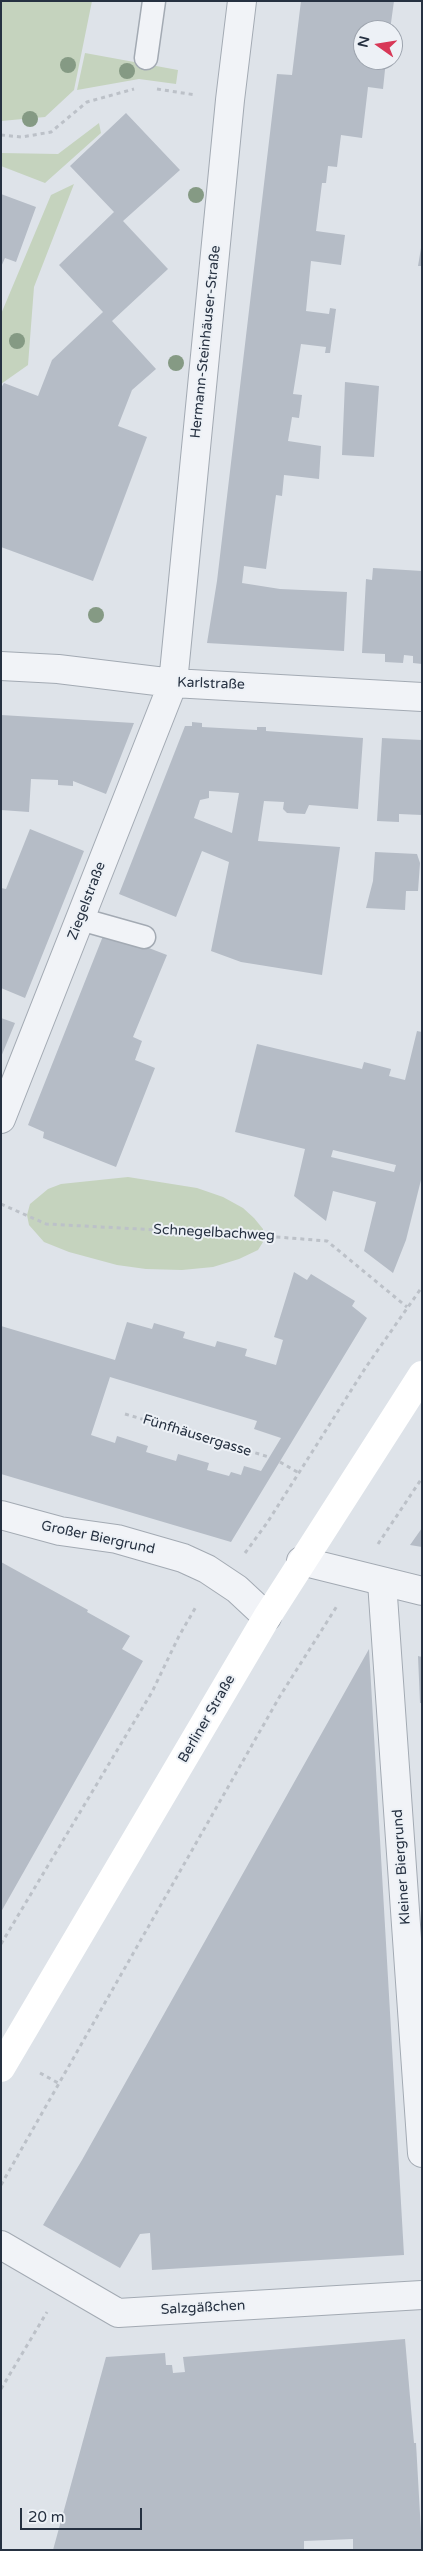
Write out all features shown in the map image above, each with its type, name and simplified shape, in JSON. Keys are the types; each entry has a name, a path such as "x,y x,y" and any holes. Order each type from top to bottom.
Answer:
{"main road":[{"name":"Berliner Straße","path":"1,2068 267,1617 422,1375"}],"street":[{"name":"Hermann-Steinhäuser-Straße","path":"173,683 230,100 242,1"},
{"name":"Karlstraße","path":"1,666 58,669 173,683 422,697"},
{"name":"Ziegelstraße","path":"1,1119 173,683"},
{"name":"Großer Biergrund","path":"1,1515 60,1531 117,1539 183,1558 224,1580 267,1617"},
{"path":"301,1562 422,1591"},
{"name":"Kleiner Biergrund","path":"370,1578 422,2153"},
{"name":"Salzgäßchen","path":"1,2245 118,2312 422,2295"}],"lane":[{"path":"146,58 154,1"},
{"path":"80,919 144,937"}],"path":[{"path":"1,135 22,137 52,132 87,102 140,86"},
{"path":"149,88 230,100"},
{"name":"Schnegelbachweg","path":"1,1204 46,1224 327,1241 407,1306"},
{"path":"1,1944 152,1692 197,1604 224,1580 267,1523 407,1306 422,1287"},
{"name":"Fünfhäusergasse","path":"125,1414 269,1457"},
{"path":"280,1462 299,1473"},
{"path":"1,2185 280,1696 370,1578 422,1478"},
{"path":"39,2073 60,2084"},
{"path":"1,2389 65,2282"}],"green space":[{"path":"1,1 92,1 74,90 45,117 1,121"},
{"path":"85,53 178,70 176,84 139,79 77,90"},
{"path":"99,123 101,133 45,183 1,166 1,153 58,154"},
{"path":"74,184 34,287 28,365 1,384 1,314 51,195"},
{"path":"128,1177 197,1188 223,1197 243,1208 254,1218 263,1229 263,1242 258,1250 239,1259 213,1267 182,1270 146,1269 117,1265 69,1252 44,1242 29,1225 27,1215 30,1204 48,1189 61,1184"}],"building":[{"path":"301,1 394,1 391,20 353,20 353,70 385,70 383,89 368,87 362,138 341,135 337,167 328,166 326,183 322,183 316,231 345,235 341,265 311,261 306,311 329,314 330,308 336,309 330,353 325,353 326,347 301,344 293,394 302,395 299,418 292,417 288,441 321,446 319,479 284,475 282,496 276,495 266,569 244,566 242,583 280,589 347,592 344,651 207,643 217,581 277,74 292,75"},
{"path":"126,113 180,170 123,221 168,269 112,321 156,369 132,390 118,426 147,437 93,581 1,547 1,388 4,383 38,396 52,360 103,312 59,265 114,212 70,166"},
{"path":"1,194 36,207 16,262 5,258 1,267"},
{"path":"421,248 422,266 418,266"},
{"path":"345,382 379,386 374,457 342,455"},
{"path":"373,568 422,571 422,664 413,663 413,656 404,655 403,663 385,662 385,654 362,653 366,579 372,580"},
{"path":"1,715 134,723 106,794 73,781 73,786 58,785 58,780 31,779 29,812 1,810"},
{"path":"192,722 202,723 202,727 257,730 257,727 266,727 266,731 363,738 358,809 309,805 305,814 287,813 283,809 284,802 264,801 258,841 340,847 322,975 241,962 211,951 229,862 202,851 176,917 119,894 185,726 192,726","holes":["209,791 239,793 232,833 194,818 200,800 209,798"]},
{"path":"382,738 422,740 422,815 399,814 399,822 377,821"},
{"path":"30,829 84,851 25,998 1,988 1,888 6,889"},
{"path":"375,852 417,854 420,863 418,891 406,891 405,910 366,908 373,881"},
{"path":"105,931 167,955 133,1037 142,1041 135,1060 155,1068 116,1167 43,1138 44,1132 28,1125"},
{"path":"1,1018 15,1023 1,1057"},
{"path":"417,1031 422,1032 422,1176 406,1240 393,1273 364,1251 376,1202 333,1191 326,1221 294,1196 305,1149 235,1132 257,1044 362,1069 364,1062 391,1069 389,1076 405,1080","holes":["333,1150 396,1165 394,1172 331,1157"]},
{"path":"294,1272 307,1280 311,1274 355,1301 352,1306 367,1318 231,1542 1,1474 1,1326 115,1360 127,1322 152,1329 154,1323 185,1332 183,1338 215,1347 217,1341 247,1349 245,1356 276,1365 283,1340 274,1337","holes":["110,1377 257,1421 254,1429 281,1438 261,1471 244,1466 241,1475 231,1472 229,1476 207,1470 209,1463 178,1454 176,1461 146,1452 148,1446 117,1436 115,1443 91,1435"]},
{"path":"422,1528 422,1547 410,1545"},
{"path":"1,1562 88,1610 87,1612 130,1636 122,1649 143,1661 1,1912"},
{"path":"369,1649 404,2255 152,2270 150,2233 140,2234 120,2268 43,2225 82,2160"},
{"path":"418,1656 422,1657 422,1703 420,1703"},
{"path":"405,2339 414,2443 416,2443 422,2550 353,2550 353,2539 304,2541 304,2550 53,2550 106,2357 165,2353 166,2365 172,2365 173,2373 185,2372 183,2357"}]}
